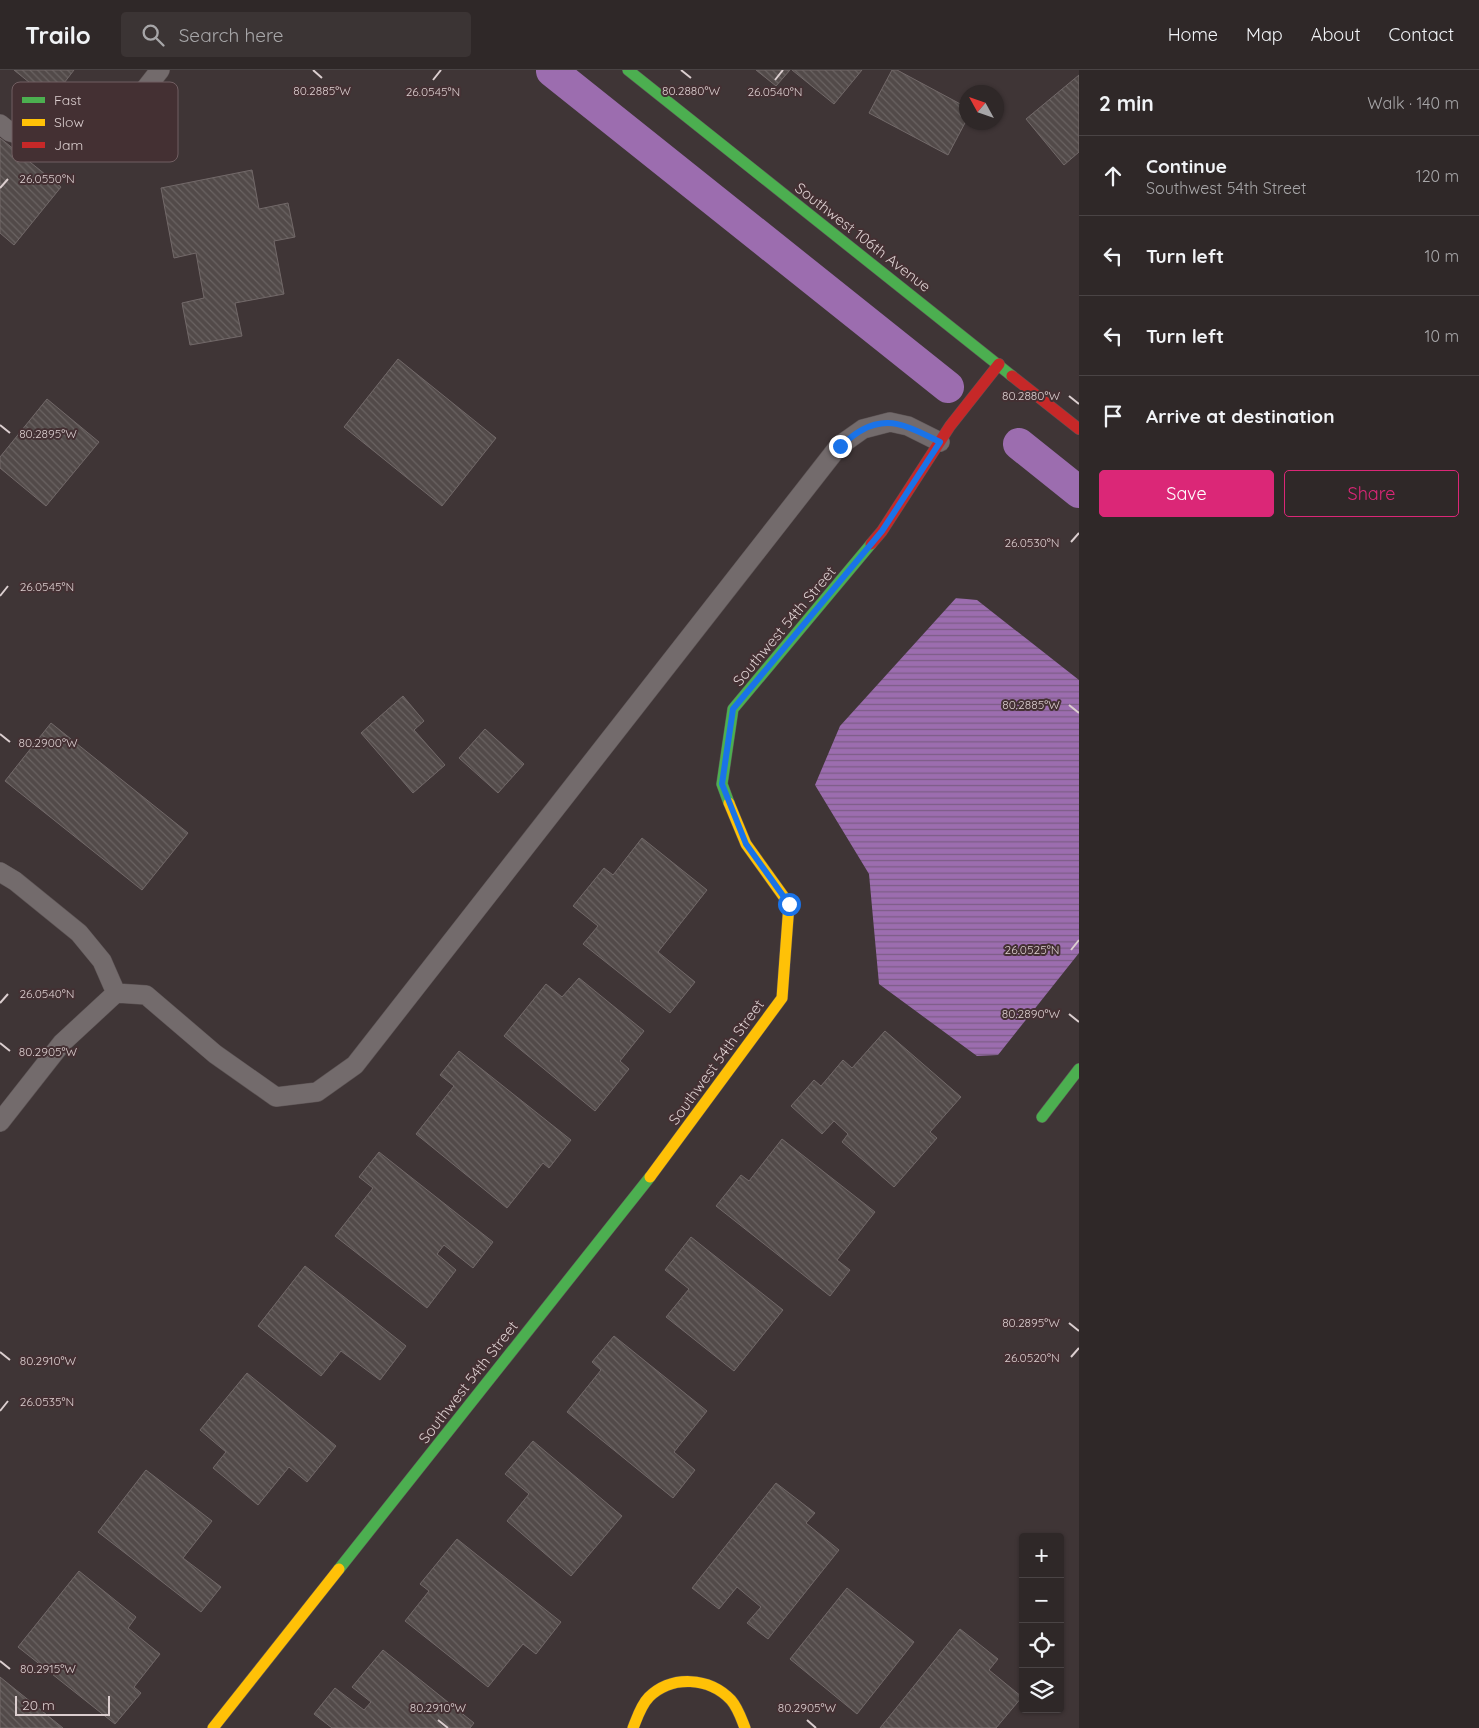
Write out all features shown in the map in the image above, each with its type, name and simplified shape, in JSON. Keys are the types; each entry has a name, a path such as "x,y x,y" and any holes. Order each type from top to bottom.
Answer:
{"street":[{"name":"Southwest 106th Avenue","path":"628,70 1079,429"},
{"name":"Southwest 54th Street","path":"213,1728 649,1177 782,998 789,904 746,844 722,784 733,709 882,531 950,426 999,364"},
{"path":"1042,1117 1079,1069"},
{"path":"633,1728 638,1713 649,1698 664,1687 682,1682 700,1682 718,1688 732,1700 742,1716 745,1728"}],"lane":[{"path":"151,82 160,70"},
{"path":"0,124 12,133"},
{"path":"0,1122 62,1044 116,993 146,995 215,1054 276,1097 317,1092 354,1065 840,446 863,430 890,422 908,426 940,442"},
{"path":"0,872 15,881 79,932 102,960 116,993"}],"shaded area":[{"path":"956,598 977,600 1079,680 1079,953 998,1055 977,1056 879,984 869,874 815,785 840,726"}],"building":[{"path":"14,70 74,70 65,82 29,82"},
{"path":"756,70 790,70 776,86"},
{"path":"792,70 862,70 834,104"},
{"path":"892,70 897,70 959,103 959,130 961,130 948,155 869,113"},
{"path":"1079,75 1079,152 1064,165 1026,119"},
{"path":"0,138 12,148 12,162 30,162 61,187 14,245 0,233"},
{"path":"252,170 259,209 288,203 295,237 274,241 284,294 235,303 242,336 190,345 182,303 204,298 196,253 174,258 161,188"},
{"path":"398,359 496,438 442,506 344,427"},
{"path":"47,399 99,442 46,506 0,468 0,457"},
{"path":"403,696 424,721 414,730 445,765 413,793 361,733"},
{"path":"51,723 188,833 142,890 5,781"},
{"path":"485,729 524,764 498,793 459,758"},
{"path":"642,838 707,890 658,952 695,982 670,1013 583,944 598,926 573,906 604,868 613,875"},
{"path":"579,978 644,1031 620,1061 629,1069 595,1111 504,1036 546,984 562,997"},
{"path":"885,1031 961,1097 930,1132 937,1138 894,1187 842,1142 848,1134 834,1121 822,1134 791,1106 814,1080 821,1086 843,1060 852,1068"},
{"path":"459,1051 571,1140 549,1168 543,1163 507,1208 416,1134 454,1086 440,1075"},
{"path":"782,1139 875,1212 837,1260 850,1270 830,1296 716,1206 741,1175 749,1181"},
{"path":"379,1152 493,1242 473,1268 444,1245 437,1254 456,1270 427,1308 335,1236 373,1188 359,1177"},
{"path":"691,1237 783,1310 734,1371 666,1317 689,1289 665,1270"},
{"path":"305,1266 406,1346 380,1380 341,1351 321,1376 258,1326"},
{"path":"614,1336 707,1411 674,1452 695,1470 673,1498 567,1412 601,1370 592,1362"},
{"path":"247,1373 336,1446 307,1482 289,1467 258,1505 213,1468 226,1452 200,1430"},
{"path":"533,1441 622,1516 571,1576 507,1521 529,1494 505,1474"},
{"path":"146,1470 212,1521 183,1558 221,1587 201,1612 98,1532"},
{"path":"776,1483 815,1513 806,1523 839,1550 768,1639 747,1623 761,1607 737,1587 719,1609 692,1588"},
{"path":"457,1539 561,1622 536,1654 523,1644 488,1687 405,1621 429,1591 420,1584"},
{"path":"79,1571 136,1617 128,1628 160,1654 134,1687 141,1693 115,1724 18,1647"},
{"path":"847,1588 914,1642 857,1714 790,1659"},
{"path":"960,1629 998,1659 989,1670 1019,1695 1019,1701 996,1728 880,1728"},
{"path":"383,1650 474,1723 470,1728 332,1728 314,1714 335,1688 364,1710 371,1702 352,1687"},
{"path":"0,1677 63,1728 0,1728"}],"waterway":[{"path":"552,71 948,387"},
{"path":"1019,444 1079,492"}],"traffic: fast":[{"path":"628,70 1012,376"},
{"path":"729,803 722,784 733,709 871,544"},
{"path":"1042,1117 1079,1069"},
{"path":"339,1569 650,1177"}],"traffic: slow":[{"path":"650,1177 782,998 789,904 746,844 729,803"},
{"path":"213,1728 339,1569"},
{"path":"633,1728 646,1700 658,1690 679,1682 701,1683 722,1692 736,1706 745,1728"}],"traffic: jam":[{"path":"871,544 882,531 950,426 999,364"},
{"path":"1012,376 1079,429"}],"route":[{"path":"789,904 746,844 722,784 733,709 882,531 940,442 908,426 890,422 863,430 840,446"}]}
